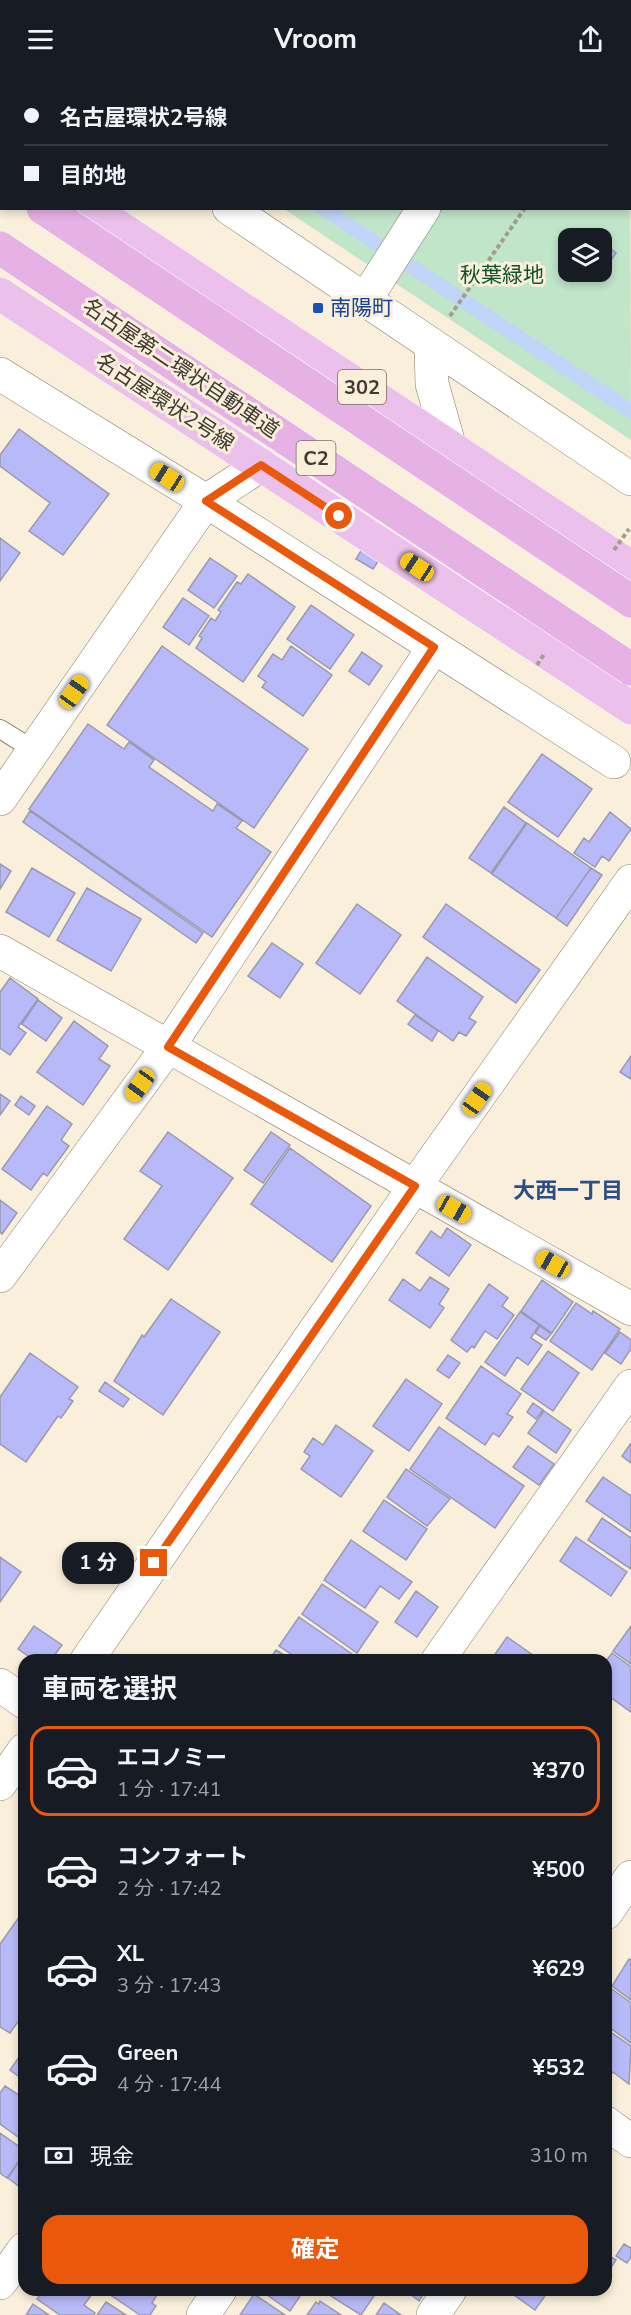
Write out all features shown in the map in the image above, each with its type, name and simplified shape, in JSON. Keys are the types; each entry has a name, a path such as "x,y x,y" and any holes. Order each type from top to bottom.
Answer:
{"highway":[{"name":"C2","path":"46,210 631,601"},
{"name":"302","path":"94,210 631,567"},
{"name":"名古屋第二環状自動車道","path":"0,248 631,669"},
{"name":"名古屋環状2号線","path":"0,294 631,708"}],"street":[{"path":"233,210 373,287 440,331 631,479"},
{"path":"373,287 423,210"},
{"path":"440,331 432,384 449,444"},
{"path":"4,384 206,501 614,762"},
{"path":"0,799 206,501 261,465"},
{"path":"0,1276 168,1047 434,647"},
{"path":"91,1654 415,1186 631,881"},
{"path":"0,951 631,1309"},
{"path":"442,1654 631,1386"},
{"path":"0,1686 18,1698"},
{"path":"0,1784 18,1758"},
{"path":"612,1904 631,1877"},
{"path":"612,2127 631,2141"},
{"path":"0,2283 18,2258"},
{"path":"203,2315 216,2296"},
{"path":"433,2315 446,2296"}],"lane":[{"path":"0,729 34,750"}],"path":[{"path":"440,331 524,210"}],"green space":[{"name":"秋葉緑地","path":"286,210 630,210 631,440"}],"water":[{"path":"313,210 339,210 631,402 631,420"}],"building":[{"path":"19,429 109,494 63,555 29,531 50,503 0,466 0,455"},
{"path":"0,538 20,553 0,581"},
{"path":"362,549 379,560 373,569 356,559"},
{"path":"210,558 237,576 214,608 188,590"},
{"path":"248,574 295,607 243,682 196,648 202,638 199,636 211,618 215,621 221,612 218,610 237,582 241,584"},
{"path":"183,598 209,616 189,645 163,627"},
{"path":"311,605 354,635 330,669 287,639"},
{"path":"162,646 308,749 254,828 107,725"},
{"path":"291,646 332,675 303,716 262,687 266,682 258,676 273,654 282,660"},
{"path":"362,652 382,666 369,685 349,671"},
{"path":"88,724 124,749 129,742 154,760 149,767 213,811 217,804 242,821 236,828 271,852 212,937 29,809"},
{"path":"542,754 592,789 558,837 508,802"},
{"path":"504,807 526,823 491,873 469,858"},
{"path":"30,811 203,933 196,943 23,822"},
{"path":"610,812 631,829 609,861 602,856 595,867 574,853 584,838 589,842"},
{"path":"527,823 591,868 556,918 492,874"},
{"path":"0,864 11,871 0,889"},
{"path":"32,868 75,893 49,937 6,912"},
{"path":"591,868 602,875 567,926 556,918"},
{"path":"87,888 141,919 111,971 57,940"},
{"path":"357,904 401,935 360,994 316,963"},
{"path":"446,904 540,970 516,1003 423,937"},
{"path":"272,943 303,964 280,998 248,976"},
{"path":"427,957 483,997 469,1018 476,1022 466,1036 459,1032 453,1041 397,1001"},
{"path":"10,978 38,999 18,1027 26,1033 10,1055 0,1048 0,992"},
{"path":"38,1000 62,1018 46,1041 22,1024"},
{"path":"415,1015 438,1031 432,1041 408,1024"},
{"path":"74,1021 108,1046 99,1059 110,1066 83,1105 37,1072"},
{"path":"631,1056 631,1079 620,1072"},
{"path":"0,1094 10,1101 0,1115"},
{"path":"21,1096 35,1106 29,1115 15,1105"},
{"path":"47,1106 72,1124 61,1140 69,1146 47,1176 43,1173 31,1190 2,1169"},
{"path":"168,1132 233,1178 168,1270 124,1239 162,1186 140,1171"},
{"path":"271,1132 290,1145 263,1183 244,1170"},
{"path":"290,1148 371,1206 332,1262 251,1204"},
{"path":"0,1200 17,1213 2,1234 0,1232"},
{"path":"447,1228 471,1245 449,1276 416,1253 431,1231 441,1238"},
{"path":"430,1277 449,1289 439,1304 444,1308 430,1328 389,1300 403,1279 420,1291"},
{"path":"542,1280 573,1302 552,1333 521,1311"},
{"path":"489,1284 508,1298 502,1306 514,1315 497,1339 485,1331 474,1348 472,1346 467,1352 451,1340"},
{"path":"171,1299 220,1332 163,1415 114,1381 142,1335 144,1337"},
{"path":"576,1303 620,1329 592,1370 550,1341"},
{"path":"520,1312 539,1325 531,1338 542,1345 528,1365 517,1357 505,1376 485,1362"},
{"path":"540,1326 551,1334 546,1340 535,1333"},
{"path":"620,1332 631,1340 631,1349 621,1364 605,1353"},
{"path":"548,1351 579,1373 553,1411 521,1389"},
{"path":"30,1353 78,1387 69,1399 73,1401 61,1418 58,1416 26,1462 0,1444 0,1397"},
{"path":"448,1355 460,1363 449,1378 437,1370"},
{"path":"481,1366 521,1394 507,1414 513,1417 499,1437 493,1433 485,1445 446,1418"},
{"path":"406,1379 442,1404 409,1451 373,1426"},
{"path":"105,1382 129,1399 123,1407 99,1391"},
{"path":"533,1403 543,1410 536,1419 527,1412"},
{"path":"544,1411 571,1430 556,1453 528,1433"},
{"path":"336,1425 373,1451 341,1497 301,1469 310,1456 304,1452 313,1438 323,1445"},
{"path":"439,1427 524,1486 495,1528 410,1469"},
{"path":"631,1443 631,1463 622,1456"},
{"path":"528,1446 554,1464 539,1485 513,1467"},
{"path":"406,1469 450,1499 427,1526 387,1497"},
{"path":"603,1477 631,1496 631,1532 586,1501"},
{"path":"384,1500 427,1529 406,1560 363,1531"},
{"path":"602,1518 631,1538 631,1569 588,1540"},
{"path":"576,1537 627,1572 611,1596 560,1561"},
{"path":"351,1540 412,1582 399,1599 380,1586 365,1608 324,1580"},
{"path":"0,1557 21,1572 0,1602"},
{"path":"322,1584 378,1622 357,1653 302,1614"},
{"path":"416,1591 438,1607 417,1637 395,1622"},
{"path":"299,1617 352,1654 291,1654 279,1646"},
{"path":"34,1626 62,1645 55,1654 25,1654 18,1649"},
{"path":"631,1626 631,1664 613,1651"},
{"path":"507,1637 531,1654 495,1654"},
{"path":"611,1654 631,1667 631,1712 612,1698"},
{"path":"18,1918 18,2022 10,2033 0,2027 0,1944"},
{"path":"629,1959 631,1960 631,2000 612,1986"},
{"path":"612,1989 631,2003 631,2043 612,2029"},
{"path":"612,2033 631,2046 629,2084 613,2072"},
{"path":"18,2059 18,2076 10,2070"},
{"path":"5,2086 18,2094 18,2137 0,2124 0,2093"},
{"path":"0,2133 18,2146 18,2162 7,2178 0,2173"},
{"path":"18,2163 18,2186 8,2178"},
{"path":"624,2244 631,2248 631,2257 627,2263 616,2256"},
{"path":"39,2296 91,2296 84,2305 95,2313 94,2315 60,2315 37,2299"},
{"path":"112,2296 156,2296 152,2303 156,2306 150,2315 140,2315"},
{"path":"253,2296 257,2296 285,2315 240,2315"},
{"path":"269,2296 300,2296 290,2311"},
{"path":"331,2296 374,2296 361,2315"},
{"path":"413,2296 422,2296 419,2301"},
{"path":"515,2296 545,2296 535,2310"},
{"path":"320,2301 341,2315 307,2315 316,2302 319,2304"},
{"path":"106,2302 126,2315 97,2315"},
{"path":"384,2303 401,2315 376,2315"},
{"path":"33,2304 49,2315 26,2315"}],"place":[{"name":"南陽町","path":"318,308"}],"district":[{"name":"大西一丁目","path":"568,1191"}],"route":[{"path":"154,1563 415,1186 168,1047 434,647 206,501 261,465 339,516"}]}
